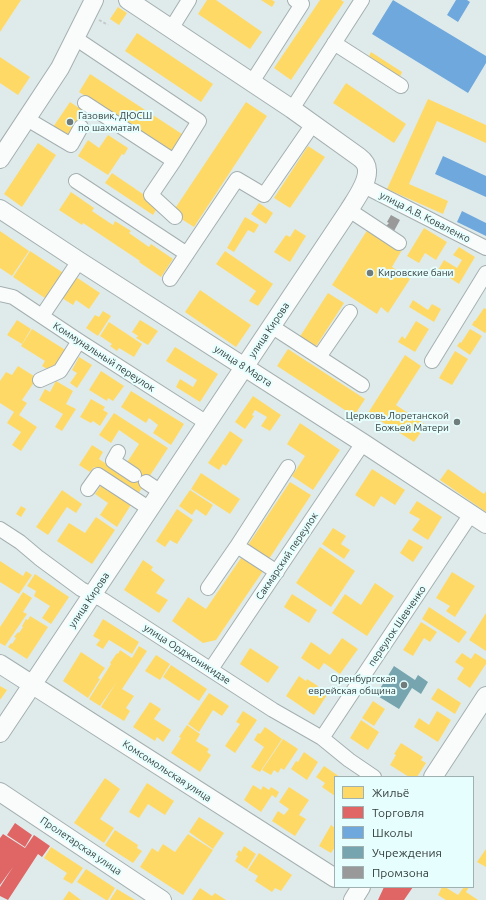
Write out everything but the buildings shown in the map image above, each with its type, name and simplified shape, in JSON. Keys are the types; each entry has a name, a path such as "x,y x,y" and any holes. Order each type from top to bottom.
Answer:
{"main road":[{"path":"0,159 60,68 94,0"},
{"name":"улица Кирова","path":"0,733 349,210 364,186 367,170 365,163 359,157 292,109 128,0"},
{"name":"улица 8 Марта","path":"0,209 486,524"},
{"name":"Комсомольская улица","path":"0,664 334,877"},
{"path":"434,776 486,696"},
{"name":"Пролетарская улица","path":"0,792 162,900"}],"street":[{"path":"171,28 189,0"},
{"path":"252,82 302,4 295,0"},
{"path":"292,109 362,0"},
{"path":"75,38 199,121 151,195 175,217"},
{"path":"334,43 401,86"},
{"path":"85,103 174,161"},
{"path":"27,119 71,145 82,127"},
{"path":"170,279 237,179 264,195 313,124"},
{"path":"76,181 187,254"},
{"name":"улица А.В. Коваленко","path":"364,186 486,248"},
{"path":"349,210 399,244"},
{"path":"42,316 79,261"},
{"path":"432,361 486,273"},
{"name":"Коммунальный переулок","path":"0,294 13,297 207,423"},
{"path":"319,357 350,312"},
{"path":"272,326 362,385"},
{"path":"40,380 60,371 79,341"},
{"name":"Сакмарский переулок","path":"211,669 363,443"},
{"path":"118,452 113,461 161,492"},
{"path":"208,588 288,467"},
{"path":"88,489 98,475 150,509"},
{"name":"переулок Шевченко","path":"322,738 471,514"},
{"name":"улица Орджоникидзе","path":"0,529 20,542 81,589 109,604 273,710 322,738 349,760 373,776"},
{"path":"237,546 277,572"}],"place":[{"name":"Газовик, ДЮСШ по шахматам","path":"70,122"},
{"name":"Кировские бани","path":"370,273"},
{"name":"Церковь Лоретанской Божьей Матери","path":"457,422"},
{"name":"Оренбургская еврейская община","path":"404,685"}]}
